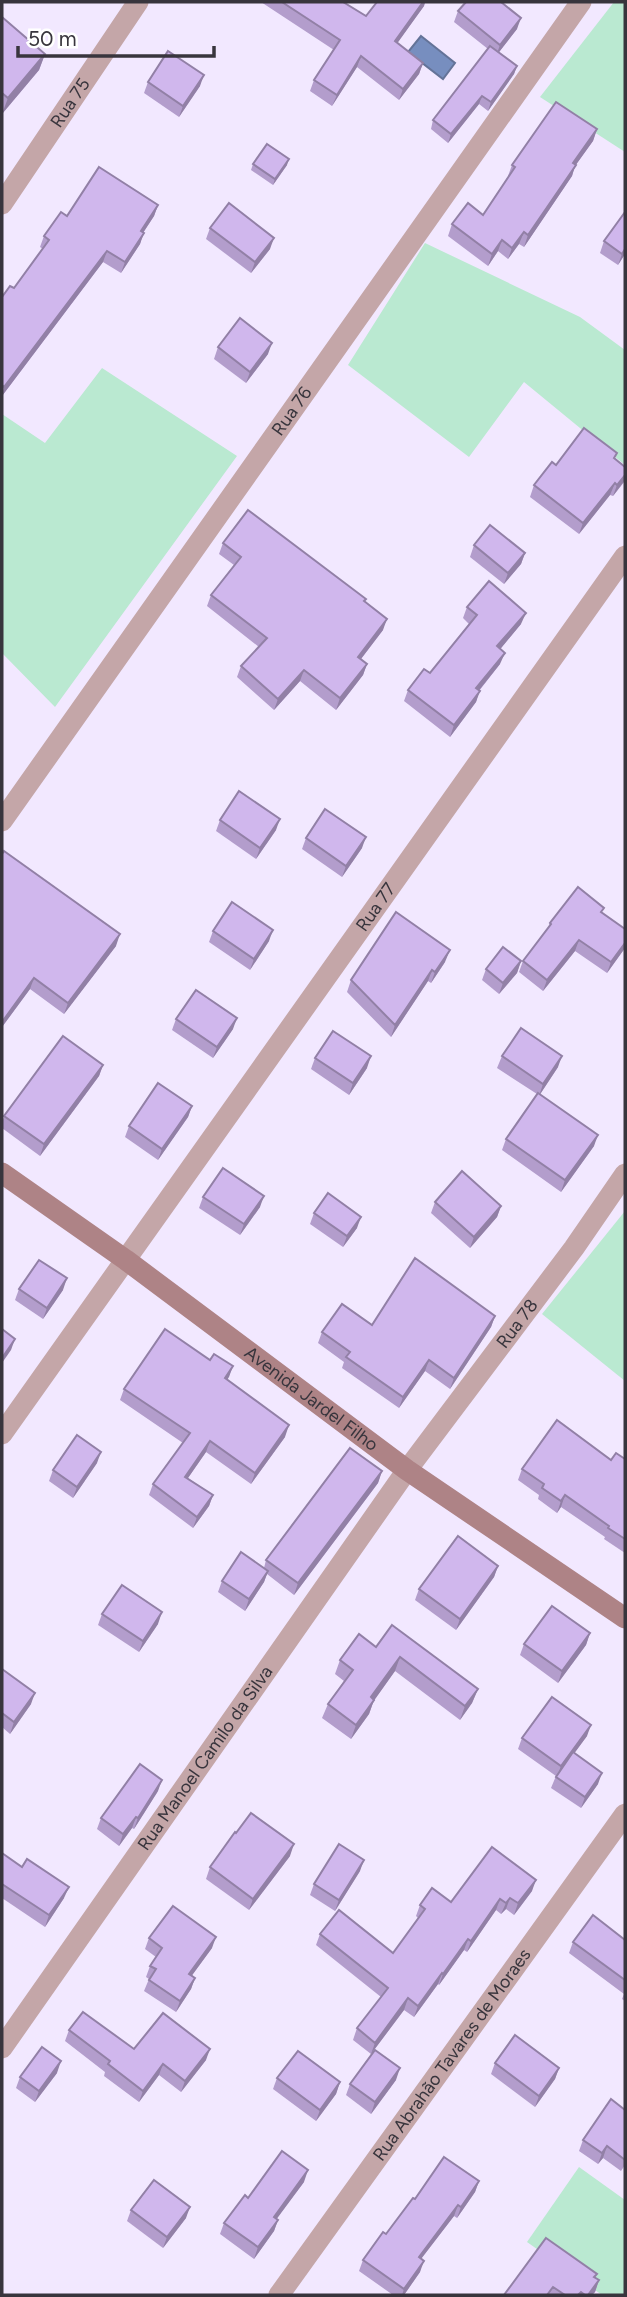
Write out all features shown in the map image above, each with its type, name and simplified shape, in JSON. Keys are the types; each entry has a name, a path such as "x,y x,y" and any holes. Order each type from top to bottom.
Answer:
{"main road":[{"name":"Avenida Jardel Filho","path":"2,1173 126,1260 407,1470 625,1618"}],"street":[{"name":"Rua 75","path":"2,204 138,2"},
{"name":"Rua 76","path":"2,821 581,2"},
{"name":"Rua 77","path":"2,1434 625,556"},
{"name":"Rua 78","path":"407,1470 574,1248 625,1174"},
{"name":"Rua Manoel Camilo da Silva","path":"2,2048 407,1470"},
{"name":"Rua Abrahão Tavares de Moraes","path":"278,2295 625,1814"}],"green space":[{"path":"614,2 625,2 625,152 540,97"},
{"path":"425,243 580,317 625,350 625,465 524,382 469,457 348,365"},
{"path":"102,368 237,456 55,707 2,653 2,414 45,443"},
{"path":"625,1211 625,1381 542,1314"},
{"path":"579,2167 625,2200 625,2295 602,2295 527,2242"}],"water":[{"path":"421,36 455,63 443,79 408,52"}],"building":[{"path":"282,2 343,2 366,16 377,2 423,2 395,41 423,63 403,89 361,56 337,95 314,80 340,40"},
{"path":"466,2 501,2 521,18 500,45 458,11"},
{"path":"2,17 45,54 8,98 2,93"},
{"path":"490,46 517,66 491,102 482,96 451,134 433,120"},
{"path":"168,51 204,75 183,106 148,82"},
{"path":"556,102 597,129 528,235 524,232 512,248 502,240 492,254 452,224 468,203 483,215 515,167 512,165"},
{"path":"267,144 289,159 275,179 253,164"},
{"path":"99,167 158,205 125,262 107,251 4,387 2,297 10,286 14,288 49,240 44,236 61,212 67,216"},
{"path":"229,203 274,238 255,262 210,228"},
{"path":"625,212 625,249 622,254 604,241"},
{"path":"240,318 272,343 250,372 218,347"},
{"path":"584,428 617,453 614,458 625,467 625,475 617,485 615,483 583,523 534,485 552,462 556,465"},
{"path":"248,510 366,599 364,601 387,619 358,657 367,664 340,698 304,670 278,699 241,666 267,638 211,595 241,557 223,543"},
{"path":"490,525 525,553 508,573 474,545"},
{"path":"489,581 526,613 497,646 505,653 476,688 480,691 454,725 408,690 424,669 430,673 477,615 467,607"},
{"path":"239,791 280,819 260,848 220,820"},
{"path":"325,809 366,837 346,866 306,838"},
{"path":"4,851 120,934 68,1003 34,978 2,1022 2,854"},
{"path":"578,887 604,908 601,912 625,929 625,943 611,962 579,940 547,980 523,961"},
{"path":"232,902 273,930 254,959 213,931"},
{"path":"396,912 450,950 435,972 432,970 395,1025 351,980"},
{"path":"503,947 521,961 503,983 486,969"},
{"path":"196,990 237,1018 217,1047 176,1019"},
{"path":"521,1028 562,1056 543,1084 502,1056"},
{"path":"333,1031 371,1056 353,1083 315,1058"},
{"path":"63,1036 103,1065 44,1144 4,1116"},
{"path":"158,1083 192,1106 162,1149 129,1126"},
{"path":"538,1093 598,1135 565,1180 506,1139"},
{"path":"223,1168 264,1196 244,1224 203,1197"},
{"path":"462,1171 501,1206 474,1237 435,1202"},
{"path":"328,1193 361,1217 347,1236 314,1213"},
{"path":"415,1258 495,1316 454,1378 429,1360 403,1397 346,1357 350,1352 322,1332 342,1304 372,1325"},
{"path":"39,1260 67,1278 47,1308 19,1289"},
{"path":"2,1329 15,1339 2,1358"},
{"path":"165,1329 210,1360 214,1354 233,1366 225,1378 289,1425 255,1473 210,1441 185,1477 213,1495 197,1517 153,1484 190,1433 124,1389"},
{"path":"557,1420 611,1460 616,1453 625,1459 625,1539 565,1495 561,1501 542,1488 544,1484 522,1469"},
{"path":"77,1435 101,1452 77,1487 53,1470"},
{"path":"350,1448 382,1471 298,1583 266,1560"},
{"path":"458,1536 498,1566 460,1619 419,1589"},
{"path":"241,1552 268,1571 249,1599 222,1581"},
{"path":"122,1585 162,1612 143,1641 102,1614"},
{"path":"552,1606 590,1633 562,1671 524,1644"},
{"path":"392,1625 478,1689 465,1706 400,1657 371,1697 374,1700 356,1725 328,1704 353,1670 340,1660 359,1634 376,1647"},
{"path":"2,1669 35,1693 14,1722 2,1713"},
{"path":"552,1697 591,1725 561,1766 522,1738"},
{"path":"573,1752 602,1773 585,1797 556,1777"},
{"path":"140,1764 162,1780 138,1818 136,1817 123,1834 101,1818"},
{"path":"251,1813 294,1844 253,1899 210,1867"},
{"path":"339,1844 364,1860 339,1900 314,1884"},
{"path":"492,1847 536,1880 518,1903 510,1898 506,1903 500,1899 471,1941 468,1939 418,2006 408,1998 375,2043 357,2028 388,1988 320,1934 339,1910 393,1953 425,1909 420,1905 432,1888 451,1902"},
{"path":"2,1853 22,1867 27,1859 69,1887 49,1915 2,1884"},
{"path":"173,1906 216,1937 189,1974 195,1978 180,2001 149,1980 156,1969 150,1966 162,1948 149,1938"},
{"path":"593,1915 625,1940 625,1980 573,1942"},
{"path":"83,2012 134,2049 163,2013 210,2049 185,2081 163,2064 143,2091 108,2064 110,2061 69,2030"},
{"path":"515,2035 559,2068 539,2096 495,2063"},
{"path":"42,2047 61,2061 39,2091 20,2077"},
{"path":"375,2050 400,2068 375,2102 350,2084"},
{"path":"298,2051 340,2082 320,2110 277,2078"},
{"path":"611,2099 625,2110 625,2160 607,2146 602,2153 583,2140"},
{"path":"282,2151 308,2170 274,2217 278,2220 258,2247 224,2223 245,2195 248,2198"},
{"path":"444,2157 479,2181 419,2257 424,2261 404,2289 363,2260 383,2232 386,2234 413,2198 415,2199"},
{"path":"154,2180 190,2207 167,2237 131,2210"},
{"path":"546,2238 597,2274 594,2277 599,2280 588,2295 581,2292 578,2295 565,2295 553,2287 547,2295 504,2295"}]}
